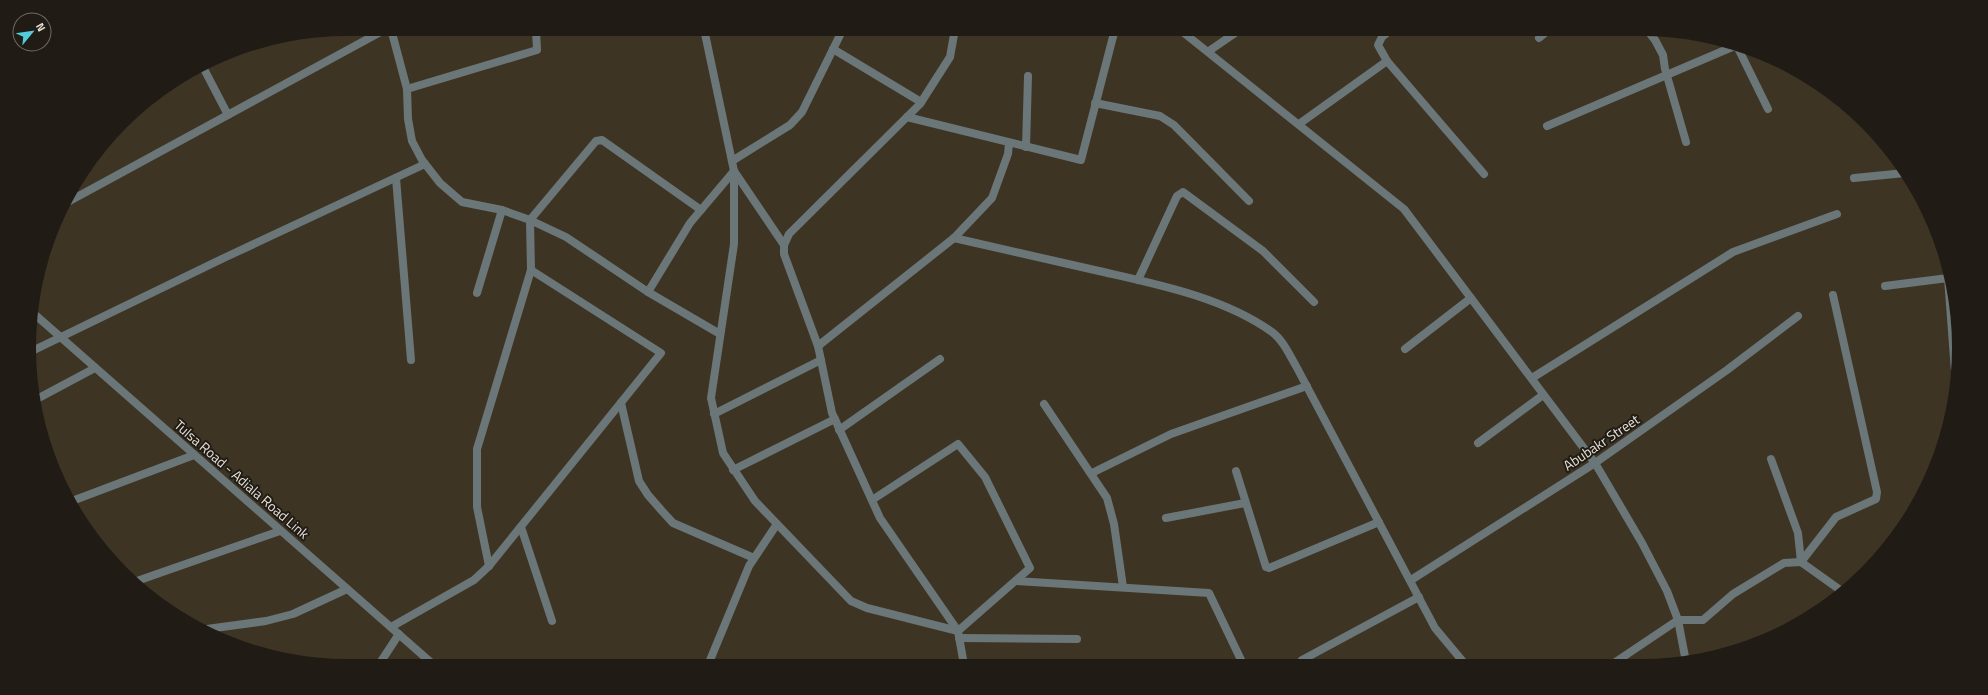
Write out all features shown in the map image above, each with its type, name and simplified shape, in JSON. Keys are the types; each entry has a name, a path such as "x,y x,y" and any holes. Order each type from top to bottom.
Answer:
{"street":[{"path":"74,198 373,36"},
{"path":"393,36 407,89 408,119 412,141 425,164 440,183 462,202 502,210 530,220 566,237 648,292 720,334"},
{"path":"407,89 537,50 536,36"},
{"path":"705,36 734,170 734,244 711,398 723,453 733,470 755,501 851,601 867,608 959,635 1077,639"},
{"path":"732,161 790,125 802,112 840,36"},
{"path":"954,36 950,57 921,102 789,234 784,244 784,254 818,346 834,419 880,518 959,635 963,659"},
{"path":"907,117 1081,160 1113,36"},
{"path":"1189,36 1404,209 1595,463 1667,591 1678,620 1685,655"},
{"path":"1209,51 1231,36"},
{"path":"1383,36 1378,45 1387,61 1484,174"},
{"path":"1652,37 1663,55 1667,75 1686,142"},
{"path":"1547,126 1729,49"},
{"path":"834,50 921,102"},
{"path":"1740,53 1768,109"},
{"path":"1299,124 1387,61"},
{"path":"205,71 228,115"},
{"path":"1026,147 1028,76"},
{"path":"1095,103 1160,116 1174,125 1249,201"},
{"path":"489,566 477,507 477,449 531,270 530,220 596,141 602,140 701,210"},
{"path":"818,346 954,238 992,198 1008,154 1010,143"},
{"path":"36,349 425,164"},
{"path":"734,170 784,244"},
{"path":"648,292 690,223 734,170"},
{"path":"1854,178 1900,174"},
{"path":"396,178 411,360"},
{"path":"1138,280 1177,196 1183,192 1263,251 1314,302"},
{"path":"477,293 502,210"},
{"path":"1532,378 1733,252 1837,214"},
{"path":"954,238 1164,286 1231,309 1267,329 1284,345 1411,580 1435,628 1461,659"},
{"path":"391,627 474,580 489,566 661,353 531,270"},
{"path":"1885,286 1944,279"},
{"path":"1800,562 1836,517 1869,504 1876,499 1877,492 1833,295"},
{"path":"1404,349 1471,298"},
{"name":"Abubakr Street","path":"1411,580 1595,463 1727,370 1798,316"},
{"name":"Tulsa Road - Adiala Road Link","path":"38,317 427,659"},
{"path":"839,430 940,359"},
{"path":"714,414 821,360"},
{"path":"40,397 95,368"},
{"path":"1092,473 1171,434 1307,386"},
{"path":"1478,443 1543,395"},
{"path":"621,403 639,481 648,495 673,524 754,558"},
{"path":"1044,404 1092,473 1107,498 1111,511 1123,587"},
{"path":"733,470 834,419"},
{"path":"872,500 958,444 985,477 1030,568 959,635"},
{"path":"76,499 194,455"},
{"path":"1771,459 1798,533 1800,562"},
{"path":"1236,471 1263,564 1269,568 1379,522"},
{"path":"1166,518 1245,503"},
{"path":"710,659 748,566 777,524"},
{"path":"520,526 552,621"},
{"path":"140,580 280,531"},
{"path":"1620,659 1678,620 1703,620 1733,594 1784,563 1800,562 1838,589"},
{"path":"1016,581 1209,593 1240,659"},
{"path":"213,628 266,621 293,614 348,589"},
{"path":"1304,659 1419,597"},
{"path":"383,659 399,634"}]}
